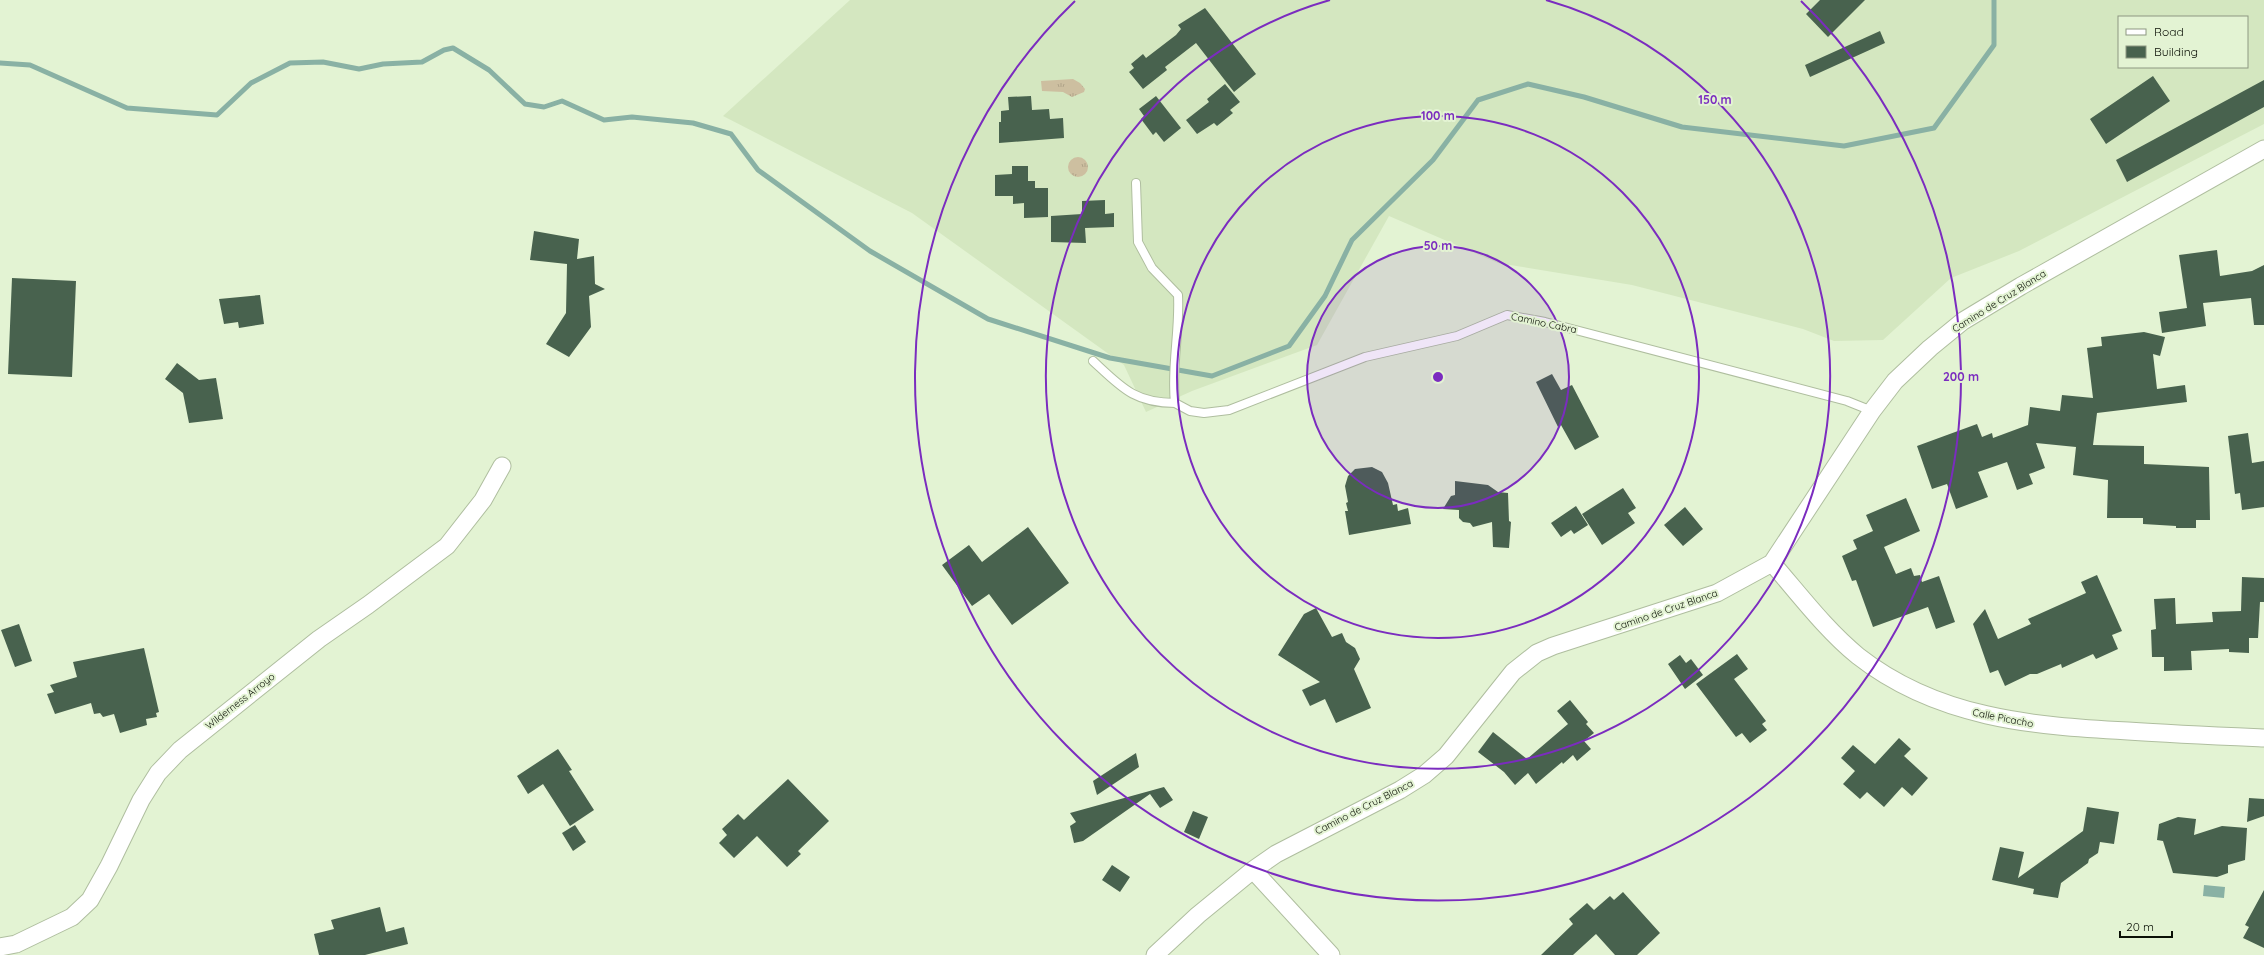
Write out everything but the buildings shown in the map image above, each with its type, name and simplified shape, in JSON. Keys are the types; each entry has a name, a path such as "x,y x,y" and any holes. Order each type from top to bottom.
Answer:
{"street":[{"name":"Camino de Cruz Blanca","path":"1155,955 1253,870 1304,838 1400,790 1424,775 1446,756 1513,672 1536,653 1553,646 1717,593 1772,562 1872,411 1894,381 1930,348 1964,321 2092,245 2264,149"},
{"name":"Wilderness Arroyo","path":"0,947 16,944 72,917 90,900 141,800 158,773 180,750 319,639 368,605 447,546 483,500 502,466"},
{"name":"Calle Picacho","path":"1772,562 1835,635 1857,655 1904,685 1940,701 1977,714 2014,722 2077,728 2264,738"},
{"path":"1253,870 1331,955"}],"lane":[{"path":"1092,361 1128,393 1154,403 1175,403 1173,381 1180,316 1178,295 1152,268 1138,242 1136,183"},
{"name":"Camino Cabra","path":"1175,403 1190,411 1204,413 1229,410 1365,357 1457,336 1507,315 1545,322 1847,401 1872,411"}],"shaded area":[{"path":"850,0 2264,0 2264,124 2019,251 1951,278 1883,340 1834,341 1803,329 1632,285 1498,263 1389,216 1317,345 1192,391 1146,412 1124,365 912,213 723,116"}],"green space":[{"path":"1073,79 1080,83 1085,89 1084,92 1072,97 1063,92 1042,91 1041,81"},
{"path":"1078,157 1085,160 1088,167 1085,174 1078,177 1071,174 1068,167 1071,160"}],"water":[{"path":"2204,885 2225,887 2224,898 2203,896"}],"waterway":[{"path":"0,63 30,65 127,108 217,115 251,83 290,63 323,62 359,69 383,64 422,62 444,50 453,48 489,70 525,104 544,107 562,101 604,120 632,117 693,123 731,134 758,170 870,251 988,319 1110,358 1212,376 1289,346 1325,296 1352,240 1433,160 1478,100 1528,84 1584,97 1682,127 1844,146 1934,128 1994,45 1994,0"}]}
